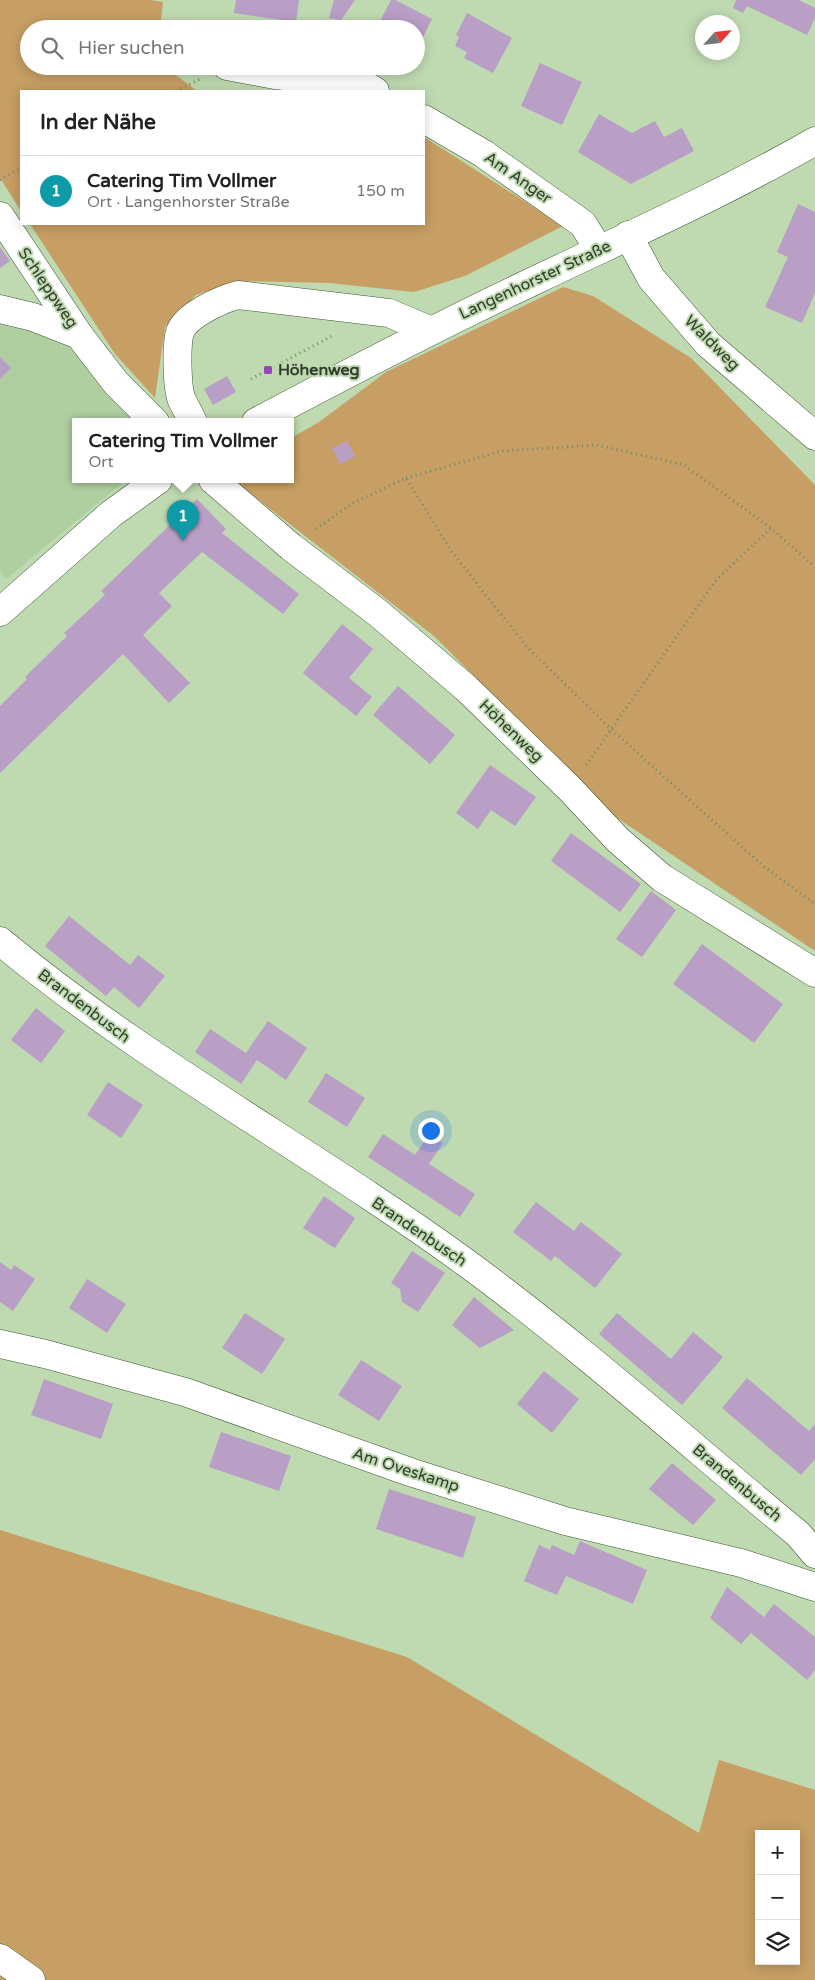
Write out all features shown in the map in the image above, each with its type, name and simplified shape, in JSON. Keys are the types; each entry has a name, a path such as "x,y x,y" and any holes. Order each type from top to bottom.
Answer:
{"street":[{"path":"275,75 363,84 373,90"},
{"name":"Am Anger","path":"425,120 484,154 583,224 599,250"},
{"name":"Langenhorster Straße","path":"264,418 429,330 743,180 815,141"},
{"name":"Schleppweg","path":"0,216 79,335 116,383 151,418"},
{"name":"Waldweg","path":"628,235 651,278 708,344 815,436"},
{"path":"191,418 181,396 177,365 180,330 193,317 222,299 238,295 389,313 429,330"},
{"path":"0,309 33,317 79,335"},
{"path":"0,612 111,514 154,483"},
{"name":"Höhenweg","path":"217,483 292,547 378,613 466,688 569,788 618,840 662,878 815,973"},
{"name":"Brandenbusch","path":"0,941 27,964 128,1040 464,1262 562,1337 798,1534 815,1554"},
{"name":"Am Oveskamp","path":"0,1344 46,1354 185,1392 410,1472 565,1521 741,1563 815,1587"},
{"path":"0,1958 31,1980"}],"path":[{"path":"0,180 20,169"},
{"path":"251,379 337,333"},
{"path":"292,547 353,503 406,478 502,452 597,445 684,465 771,528 815,567"},
{"path":"406,478 452,552 527,647 611,730 763,866 815,904"},
{"path":"569,788 717,578 771,528"}],"shaded area":[{"path":"0,0 150,0 163,2 161,20 20,20 20,75 176,75 196,90 20,90 20,209 0,178"},
{"path":"425,138 563,226 465,276 414,292 329,283 239,281 196,295 165,327 155,398 115,354 31,225 425,225"},
{"path":"563,287 593,296 691,358 815,485 815,951 613,815 434,636 237,483 294,483 294,436 319,422 386,372"},
{"path":"0,322 72,343 134,418 72,418 72,483 122,483 6,579 0,570"},
{"path":"0,1530 407,1657 699,1833 719,1760 815,1790 815,1980 0,1980"}],"building":[{"path":"236,0 299,0 296,20 282,20 234,13"},
{"path":"334,0 355,0 341,20 329,18"},
{"path":"391,0 395,0 432,19 425,33 425,20 381,20"},
{"path":"736,0 799,0 815,8 815,18 807,35 747,6 743,13 733,8"},
{"path":"467,13 512,38 493,73 464,58 467,52 455,46 459,37 456,35"},
{"path":"540,63 582,82 562,125 521,106"},
{"path":"599,114 632,133 655,121 664,137 682,128 694,151 631,184 578,152"},
{"path":"798,204 815,212 815,293 802,323 765,307 788,257 777,252"},
{"path":"0,247 10,261 0,268"},
{"path":"0,357 11,368 0,379"},
{"path":"227,376 236,392 213,405 204,389"},
{"path":"347,441 355,456 340,464 332,448"},
{"path":"197,499 226,529 222,533 299,594 283,614 202,552 159,593 172,606 143,635 190,683 169,703 123,654 0,773 0,706 27,679 25,677 67,636 64,633 105,595 101,591"},
{"path":"342,624 373,649 349,678 372,697 356,716 303,673"},
{"path":"398,686 455,735 430,764 373,715"},
{"path":"490,765 536,797 515,826 491,810 478,829 456,813"},
{"path":"571,833 641,884 620,912 551,861"},
{"path":"651,891 676,910 642,957 616,939"},
{"path":"69,916 130,965 138,955 165,976 139,1008 114,987 106,996 45,946"},
{"path":"702,944 783,1004 754,1043 673,984"},
{"path":"36,1008 65,1031 41,1063 11,1040"},
{"path":"268,1021 307,1048 286,1080 257,1060 241,1084 195,1052 210,1029 246,1053"},
{"path":"326,1073 365,1098 347,1127 308,1102"},
{"path":"108,1082 143,1105 121,1138 87,1115"},
{"path":"383,1134 415,1155 429,1134 443,1143 429,1164 475,1194 460,1217 368,1157"},
{"path":"324,1196 355,1218 335,1248 303,1228"},
{"path":"536,1202 574,1231 581,1222 622,1254 595,1288 555,1256 551,1261 513,1232"},
{"path":"412,1251 445,1273 418,1312 402,1302 400,1289 391,1283"},
{"path":"0,1262 11,1270 14,1265 35,1279 13,1311 0,1302"},
{"path":"87,1279 126,1304 107,1333 69,1308"},
{"path":"474,1297 514,1330 480,1348 452,1325"},
{"path":"245,1313 285,1339 262,1374 222,1348"},
{"path":"617,1313 671,1359 693,1332 723,1357 682,1405 599,1334"},
{"path":"361,1360 402,1386 379,1421 338,1395"},
{"path":"544,1371 579,1399 552,1433 517,1404"},
{"path":"747,1378 809,1431 815,1424 815,1459 801,1475 722,1408"},
{"path":"44,1379 113,1404 101,1439 31,1415"},
{"path":"221,1432 291,1456 279,1491 209,1467"},
{"path":"672,1463 716,1500 693,1525 649,1489"},
{"path":"389,1489 476,1517 463,1558 376,1529"},
{"path":"580,1541 647,1570 633,1604 566,1576 557,1595 524,1581 539,1545 550,1550 552,1545 574,1555"},
{"path":"727,1587 764,1617 774,1604 815,1637 815,1670 807,1680 751,1633 741,1644 710,1618"}],"place":[{"name":"Höhenweg","path":"268,370"},
{"name":"Catering Tim Vollmer","path":"183,541"}]}
